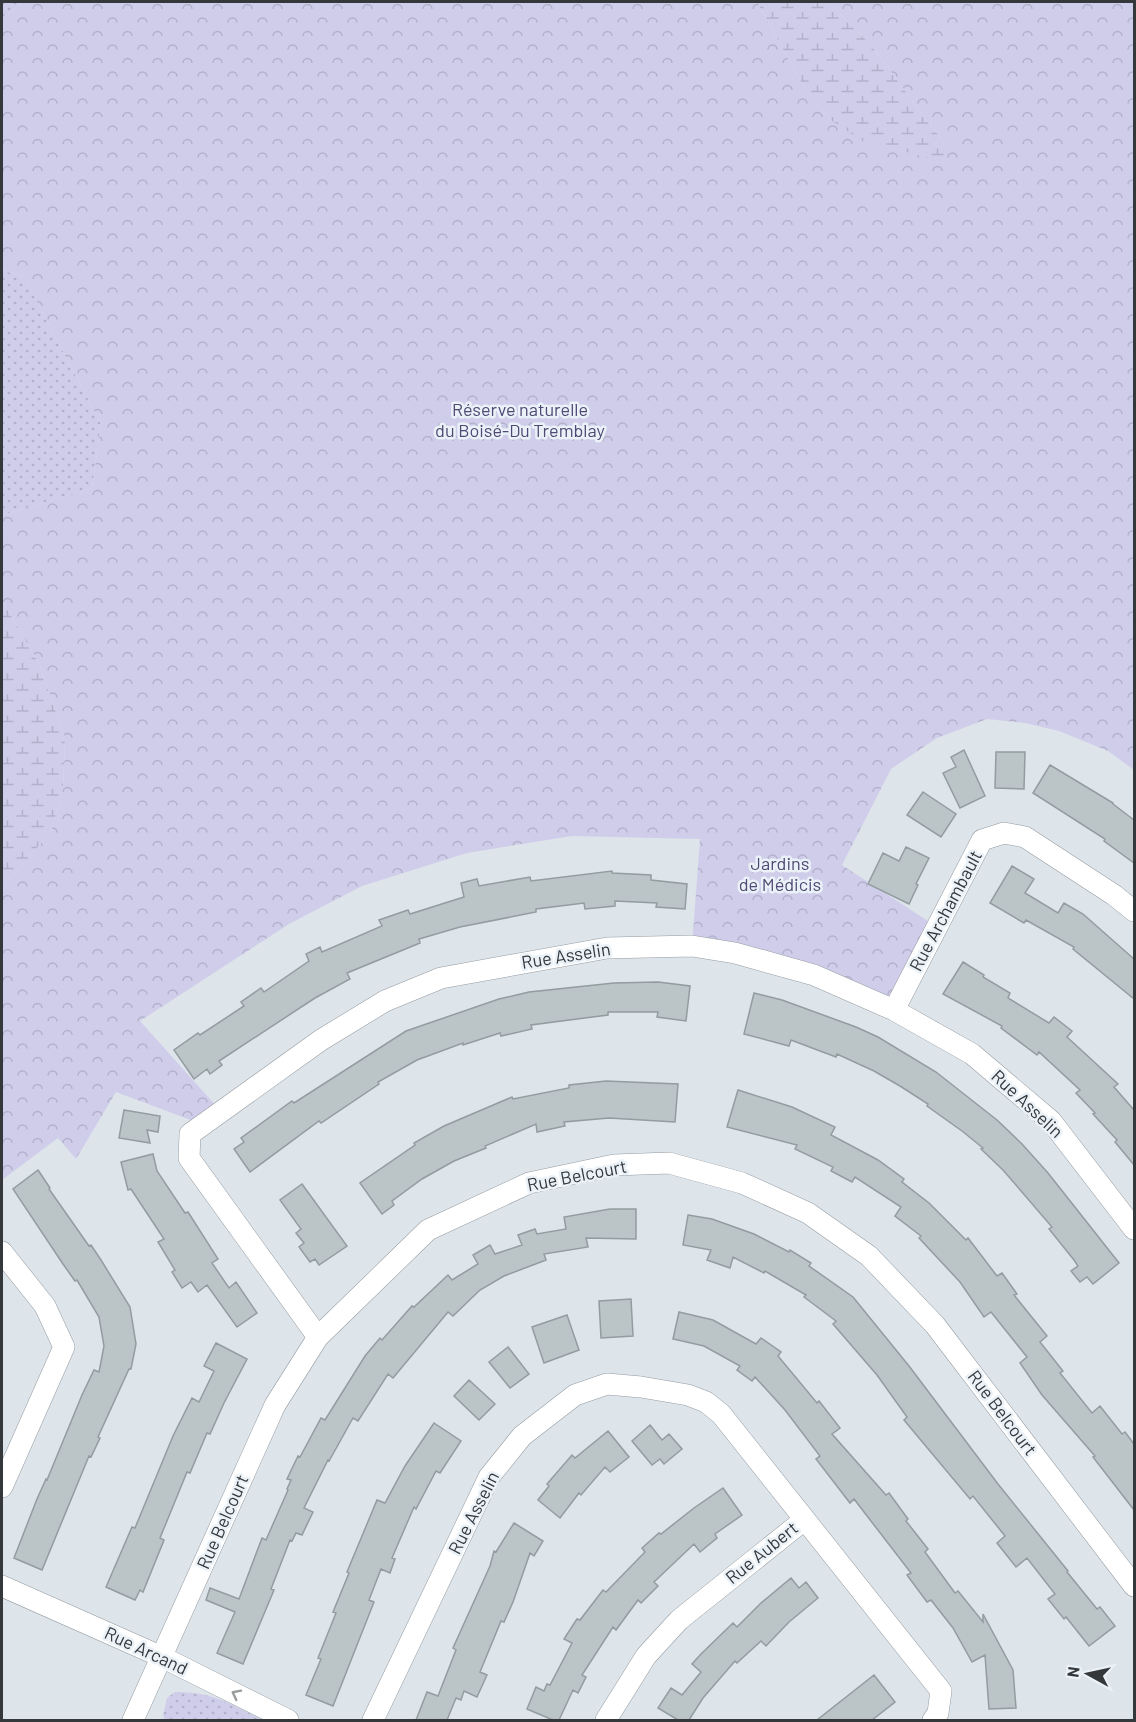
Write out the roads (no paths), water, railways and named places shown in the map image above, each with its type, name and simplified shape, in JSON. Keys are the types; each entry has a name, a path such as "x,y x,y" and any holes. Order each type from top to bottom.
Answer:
{"street":[{"name":"Rue Archambault","path":"894,1010 982,840 1004,833 1025,837 1114,895 1134,911"},
{"name":"Rue Asselin","path":"318,1337 189,1158 190,1134 321,1040 385,1001 441,978 607,948 692,946 735,953 814,975 894,1010 972,1054 1051,1121 1134,1229"},
{"name":"Rue Belcourt","path":"134,1720 275,1405 318,1337 428,1230 529,1183 614,1165 669,1163 742,1183 808,1213 869,1256 935,1325 1134,1586"},
{"path":"2,1252 45,1306 64,1347 2,1487"},
{"name":"Rue Asselin","path":"373,1720 489,1477 522,1436 574,1395 608,1384 676,1393 706,1402 721,1414 804,1520"},
{"name":"Rue Aubert","path":"606,1720 646,1656 678,1620 804,1520 941,1691 938,1713 933,1720"},
{"name":"Rue Arcand","path":"2,1586 162,1657 288,1720"}],"park label":[{"name":"Réserve naturelle du Boisé-Du Tremblay","path":"520,420"},
{"name":"Jardins de Médicis","path":"780,874"}]}
